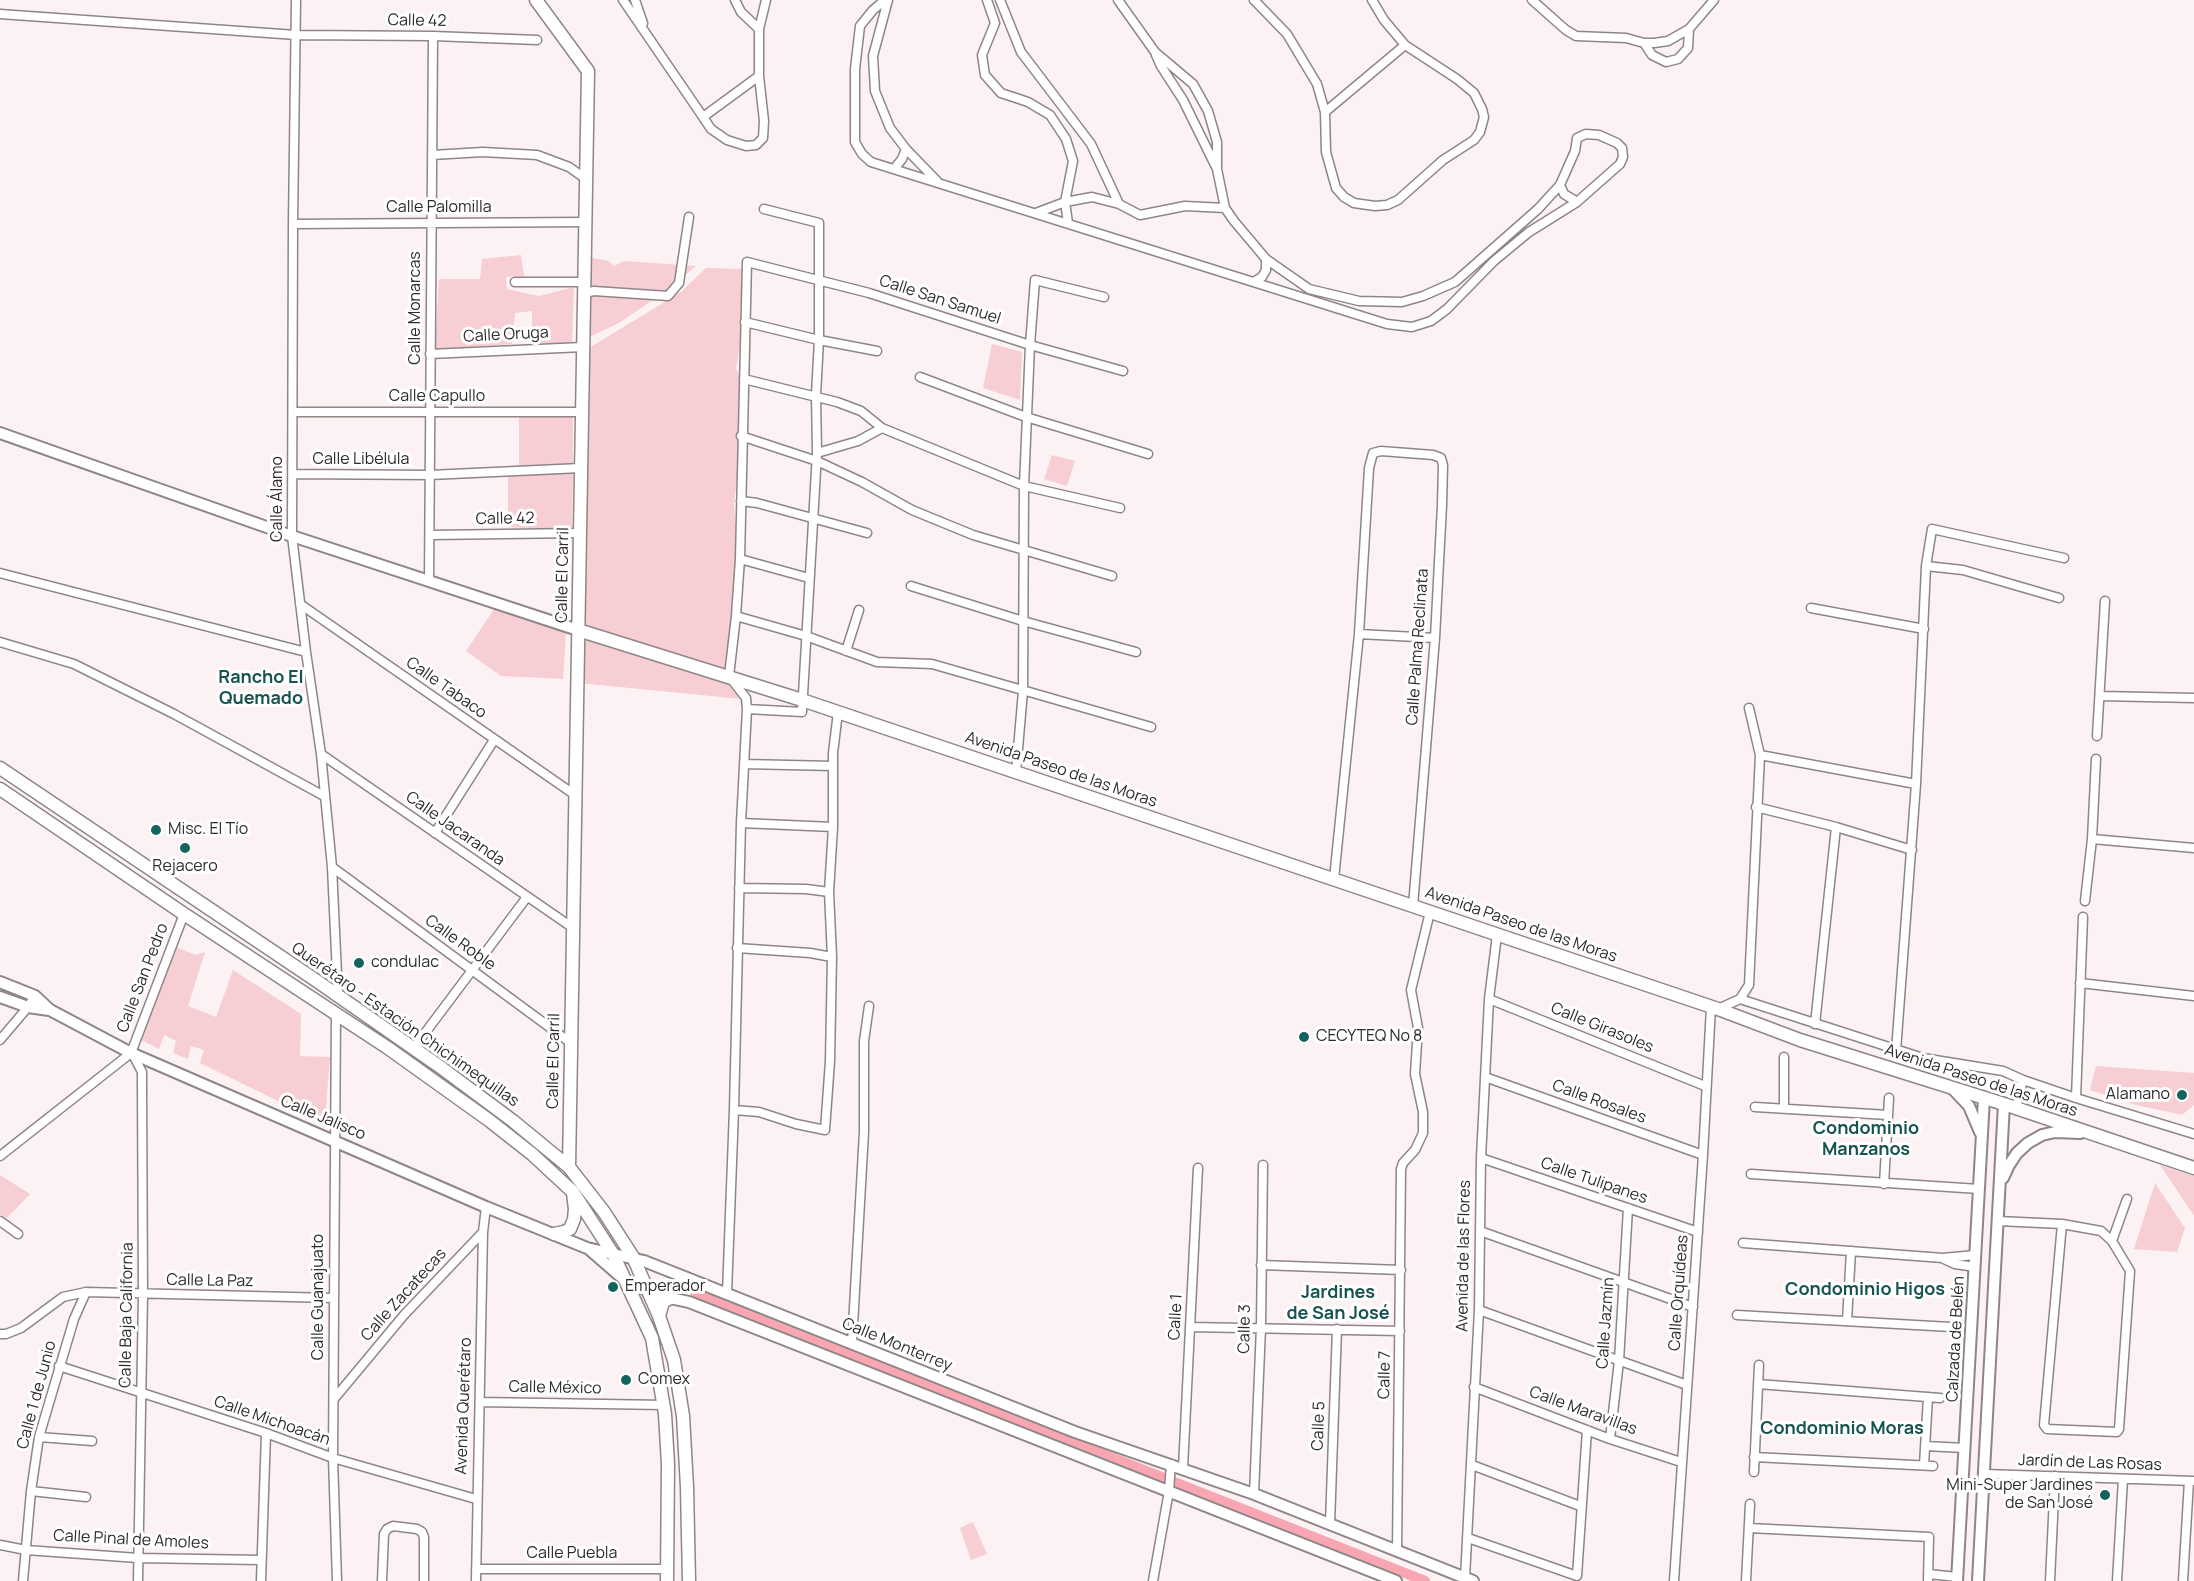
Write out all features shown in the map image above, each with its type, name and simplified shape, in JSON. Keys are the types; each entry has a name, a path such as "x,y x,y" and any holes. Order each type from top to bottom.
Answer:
{"main road":[{"name":"Calle El Carril","path":"536,0 588,72 569,1167"},
{"name":"Avenida Paseo de las Moras","path":"578,630 729,675 1714,1008 1800,1040 1952,1087 2194,1168"},
{"name":"Querétaro - Estación Chichimequillas","path":"0,768 338,996 513,1121 569,1167 604,1212 633,1257 659,1316 674,1360 683,1416 687,1487 688,1581"},
{"name":"Querétaro - Estación Chichimequillas","path":"0,789 184,914 336,1012 490,1121 532,1154 573,1192 613,1254 652,1338 664,1405 668,1464 667,1575"},
{"path":"554,1234 570,1229 574,1219 573,1192"},
{"path":"659,1316 663,1302 670,1298"}],"street":[{"name":"Calle Álamo","path":"296,0 292,536 321,754 332,867 338,996"},
{"path":"623,0 645,29 711,129 727,140 746,146 756,145 763,138 759,29 766,0"},
{"path":"635,0 645,29"},
{"path":"735,0 741,12 759,29"},
{"path":"886,0 873,10 860,26 855,69 865,92 890,128 937,182"},
{"path":"886,0 855,142 862,154 872,162 1387,324 1412,327 1431,321 1448,309 1503,254 1529,232 1577,202 1620,164 1623,157 1622,148 1617,143 1599,135 1577,138 1575,151 1560,185 1538,209 1455,282 1423,296 1402,302 1359,301 1309,289 1266,259 1234,221 1225,208 1217,169 1217,142 1208,111 1193,84 1155,52"},
{"path":"987,0 995,23 982,55 985,75 1001,93 1028,102 1050,115 1066,139 1073,162 1065,202 1068,223"},
{"path":"1000,0 1021,52 1091,144 1119,204"},
{"path":"1118,0 1155,52 1161,66 1183,100 1217,169"},
{"path":"1254,0 1287,34 1317,84 1325,112 1326,152 1336,188 1344,197 1365,206 1387,205 1398,200 1443,160 1474,140 1480,132 1484,117 1474,93 1405,45 1384,20 1372,0"},
{"path":"1532,0 1576,36 1626,38 1644,43 1668,41 1689,29 1714,0"},
{"name":"Calle 42","path":"0,14 296,35 433,36 537,40"},
{"path":"1644,43 1652,55 1666,62 1678,59 1688,48 1689,29"},
{"name":"Calle Monarcas","path":"429,581 433,36"},
{"path":"1325,112 1405,45"},
{"path":"703,117 759,75"},
{"path":"894,169 906,149"},
{"path":"432,155 483,152 537,155 569,167 586,180"},
{"path":"1560,185 1564,194 1577,202"},
{"path":"1035,213 1065,202 1092,197 1119,204 1140,215 1185,206 1225,208"},
{"path":"747,709 802,711 817,457 819,223 764,209"},
{"path":"515,282 668,296 679,283 689,218"},
{"name":"Calle Palomilla","path":"293,224 585,222"},
{"path":"1254,282 1262,277 1266,270 1266,259"},
{"name":"Calle San Samuel","path":"744,322 747,262 819,279 1030,345 1123,371"},
{"path":"1016,772 1023,691 1026,417 1035,280 1104,297"},
{"path":"727,1293 741,823 747,709 746,698 729,675 740,559 744,322 877,351"},
{"name":"Calle Oruga","path":"430,354 583,347"},
{"path":"920,377 1026,417 1148,454"},
{"path":"744,379 816,395 861,411 882,428 1024,486 1120,508"},
{"name":"Calle Capullo","path":"293,412 582,412"},
{"path":"817,457 858,441 882,428"},
{"path":"0,433 292,536 578,630"},
{"path":"741,436 817,457 912,510 973,535 1112,576"},
{"name":"Calle Palma Reclinata","path":"1359,634 1369,468 1373,453 1381,451 1434,455 1441,458 1443,465 1435,638 1413,906"},
{"path":"430,475 581,468"},
{"name":"Calle Libélula","path":"293,474 430,475"},
{"path":"741,501 813,517 867,533"},
{"path":"1896,1051 1912,850 1926,566 1932,529 2064,558"},
{"name":"Calle 42","path":"430,535 580,533"},
{"path":"740,559 809,578"},
{"path":"1926,566 1963,570 2059,598"},
{"path":"0,573 306,652"},
{"path":"911,586 1023,621 1136,652"},
{"path":"2097,736 2105,601"},
{"name":"Calle Tabaco","path":"300,604 575,795"},
{"path":"1811,608 1924,629"},
{"path":"846,651 859,610"},
{"path":"736,616 806,636 877,662 932,664 1151,727"},
{"path":"1334,879 1359,634 1435,638"},
{"path":"0,642 74,664 174,714 324,796"},
{"path":"2100,696 2194,698"},
{"path":"1714,1008 1740,999 1749,985 1760,755 1749,708"},
{"path":"734,1110 759,1112 807,1127 825,1130 830,1061 832,957 829,892 833,827 833,766 838,712"},
{"path":"435,833 494,740"},
{"name":"Calle Jacaranda","path":"321,754 573,928"},
{"path":"1760,755 1916,784"},
{"path":"2085,901 2092,839 2096,759"},
{"path":"744,764 833,766"},
{"path":"1756,807 1836,827 1912,850"},
{"path":"741,823 833,827"},
{"path":"1815,1024 1836,827"},
{"path":"2092,839 2194,848"},
{"name":"Calle Roble","path":"332,867 571,1043"},
{"path":"739,888 806,889 829,892"},
{"path":"412,1049 527,897"},
{"name":"Calle 7","path":"1397,1551 1403,1163 1415,1150 1423,1133 1424,1112 1415,1074 1418,1028 1411,990 1430,912"},
{"name":"Calle San Pedro","path":"132,1053 184,914"},
{"path":"2076,1098 2083,917"},
{"name":"Avenida de las Flores","path":"1469,1579 1467,1538 1479,1310 1481,1158 1489,999 1497,935"},
{"path":"737,948 810,953 832,957"},
{"name":"Calle Jalisco","path":"0,982 35,996 50,1010 132,1053 486,1207 587,1248 613,1254"},
{"path":"2080,983 2194,996"},
{"path":"0,1040 35,996"},
{"name":"Calle Jalisco","path":"0,997 28,1007 50,1010"},
{"name":"Calle Girasoles","path":"1489,999 1705,1086"},
{"name":"Avenida Paseo de las Moras","path":"1740,999 1896,1051 1923,1058 2003,1071 2076,1098 2194,1134"},
{"path":"852,1343 864,1132 864,1041 869,1006"},
{"name":"Calle Orquídeas","path":"1674,1581 1703,1155 1705,1086 1714,1008"},
{"name":"Calle Guanajuato","path":"336,1012 333,1458 337,1581"},
{"path":"0,1156 132,1053"},
{"name":"Calle Baja California","path":"132,1053 142,1072 143,1295 138,1581"},
{"path":"1784,1057 1784,1108"},
{"name":"Calle Rosales","path":"1485,1077 1703,1155"},
{"path":"1978,1581 1999,1193 2010,1106 2023,1080"},
{"path":"1952,1087 1969,1106 1982,1137"},
{"path":"1884,1184 1889,1098"},
{"name":"Calzada de Belén","path":"1957,1579 1984,1098"},
{"path":"1755,1107 1888,1115"},
{"path":"1999,1193 2009,1165 2028,1143 2042,1135 2055,1132 2092,1134"},
{"name":"Calle Tulipanes","path":"1481,1158 1698,1232"},
{"name":"Calle 3","path":"1254,1494 1261,1327 1263,1165"},
{"name":"Calle 1","path":"1183,1468 1198,1168"},
{"path":"1751,1174 1979,1190"},
{"path":"2112,1241 2127,1199"},
{"path":"483,1232 486,1207"},
{"name":"Calle Jazmín","path":"1610,1439 1619,1361 1628,1208"},
{"path":"0,1221 18,1234"},
{"path":"1998,1221 2062,1224 2101,1231 2112,1241 2130,1271 2120,1429 2117,1432 2047,1429 2044,1425 2062,1224"},
{"path":"1480,1231 1693,1307"},
{"name":"Calle Zacatecas","path":"334,1399 404,1316 483,1232"},
{"name":"Avenida Querétaro","path":"476,1581 483,1232"},
{"path":"1743,1243 1943,1258 1975,1255"},
{"name":"Calle Jalisco","path":"587,1248 628,1283"},
{"path":"1847,1321 1851,1251"},
{"name":"Calle Monterrey","path":"613,1254 633,1257 1075,1432 1254,1494 1469,1579"},
{"path":"1943,1258 1955,1264 1975,1267"},
{"path":"1261,1265 1401,1270"},
{"path":"1974,1280 1994,1280"},
{"path":"628,1283 670,1298 689,1302 1396,1581"},
{"path":"689,1302 686,1290 695,1283 701,1284"},
{"path":"0,1334 21,1328 63,1297 86,1292"},
{"name":"Calle La Paz","path":"86,1292 333,1298"},
{"name":"Calle 1 de Junio","path":"23,1581 31,1491 39,1437 74,1319 86,1292"},
{"path":"1479,1310 1687,1385"},
{"path":"1737,1316 1952,1327"},
{"path":"1190,1327 1401,1331"},
{"name":"Calle 5","path":"1330,1523 1337,1329"},
{"path":"1754,1472 1759,1365"},
{"name":"Calle Michoacán","path":"59,1366 266,1433 333,1458 476,1499"},
{"path":"1758,1384 1940,1398"},
{"name":"Calle Maravillas","path":"1474,1387 1610,1439 1682,1462"},
{"path":"1754,1457 1929,1465 1925,1446 1928,1397"},
{"name":"Calle México","path":"481,1402 664,1405"},
{"path":"1467,1538 1577,1576 1587,1430"},
{"path":"261,1581 266,1433"},
{"path":"39,1437 92,1441"},
{"path":"1925,1446 1965,1448"},
{"path":"1472,1465 1580,1506"},
{"path":"1153,1581 1171,1466"},
{"name":"Jardín de Las Rosas","path":"1985,1474 2192,1481"},
{"path":"2050,1581 2055,1476"},
{"path":"2117,1581 2122,1479"},
{"path":"2183,1581 2192,1481"},
{"path":"31,1491 86,1497"},
{"path":"1746,1581 1750,1504"},
{"path":"382,1581 384,1534 393,1526 417,1529 422,1532 424,1581"},
{"path":"1749,1528 1929,1537 1929,1578 1957,1579"},
{"name":"Calle Pinal de Amoles","path":"0,1545 26,1550 138,1558 261,1560"},
{"name":"Calle Puebla","path":"476,1569 667,1575"}],"shaded area":[{"path":"521,255 524,276 506,277 507,289 539,296 574,287 572,343 532,343 532,311 515,313 512,344 435,349 439,279 480,279 482,259"},
{"path":"588,257 608,261 614,266 624,261 696,266 663,293 619,323 587,338"},
{"path":"706,268 743,269 740,314 744,323 736,369 743,379 739,403 741,444 734,504 738,617 731,676 580,627 584,351 681,292"},
{"path":"992,344 1022,352 1020,400 983,388"},
{"path":"519,416 573,417 573,464 519,467"},
{"path":"1052,455 1075,461 1067,486 1044,479"},
{"path":"573,473 572,530 508,527 508,475"},
{"path":"495,608 566,633 563,679 501,676 466,651"},
{"path":"579,634 732,683 742,699 579,683"},
{"path":"177,947 195,955 205,952 188,1006 216,1017 233,970 301,1014 300,1056 330,1057 325,1120 317,1120 200,1063 204,1050 191,1046 188,1059 173,1053 176,1041 164,1035 159,1049 139,1039"},
{"path":"2096,1066 2194,1073 2194,1105 2182,1115 2136,1105 2090,1090"},
{"path":"2160,1165 2194,1176 2194,1216"},
{"path":"0,1175 30,1194 7,1218 0,1214"},
{"path":"2155,1183 2185,1228 2177,1252 2134,1249"},
{"path":"973,1522 987,1554 971,1560 960,1528"}],"waterway":[{"path":"695,1293 1425,1581"}],"place":[{"name":"Misc. El Tío","path":"156,830"},
{"name":"Rejacero","path":"185,848"},
{"name":"condulac","path":"359,963"},
{"name":"CECYTEQ No 8","path":"1304,1037"},
{"name":"Alamano","path":"2182,1095"},
{"name":"Emperador","path":"613,1287"},
{"name":"Comex","path":"626,1380"},
{"name":"Mini-Super Jardines de San José","path":"2105,1495"}],"district":[{"name":"Rancho El Quemado","path":"261,688"},
{"name":"Condominio Manzanos","path":"1866,1139"},
{"name":"Condominio Higos","path":"1865,1290"},
{"name":"Jardines de San José","path":"1338,1303"},
{"name":"Condominio Moras","path":"1842,1429"}]}
